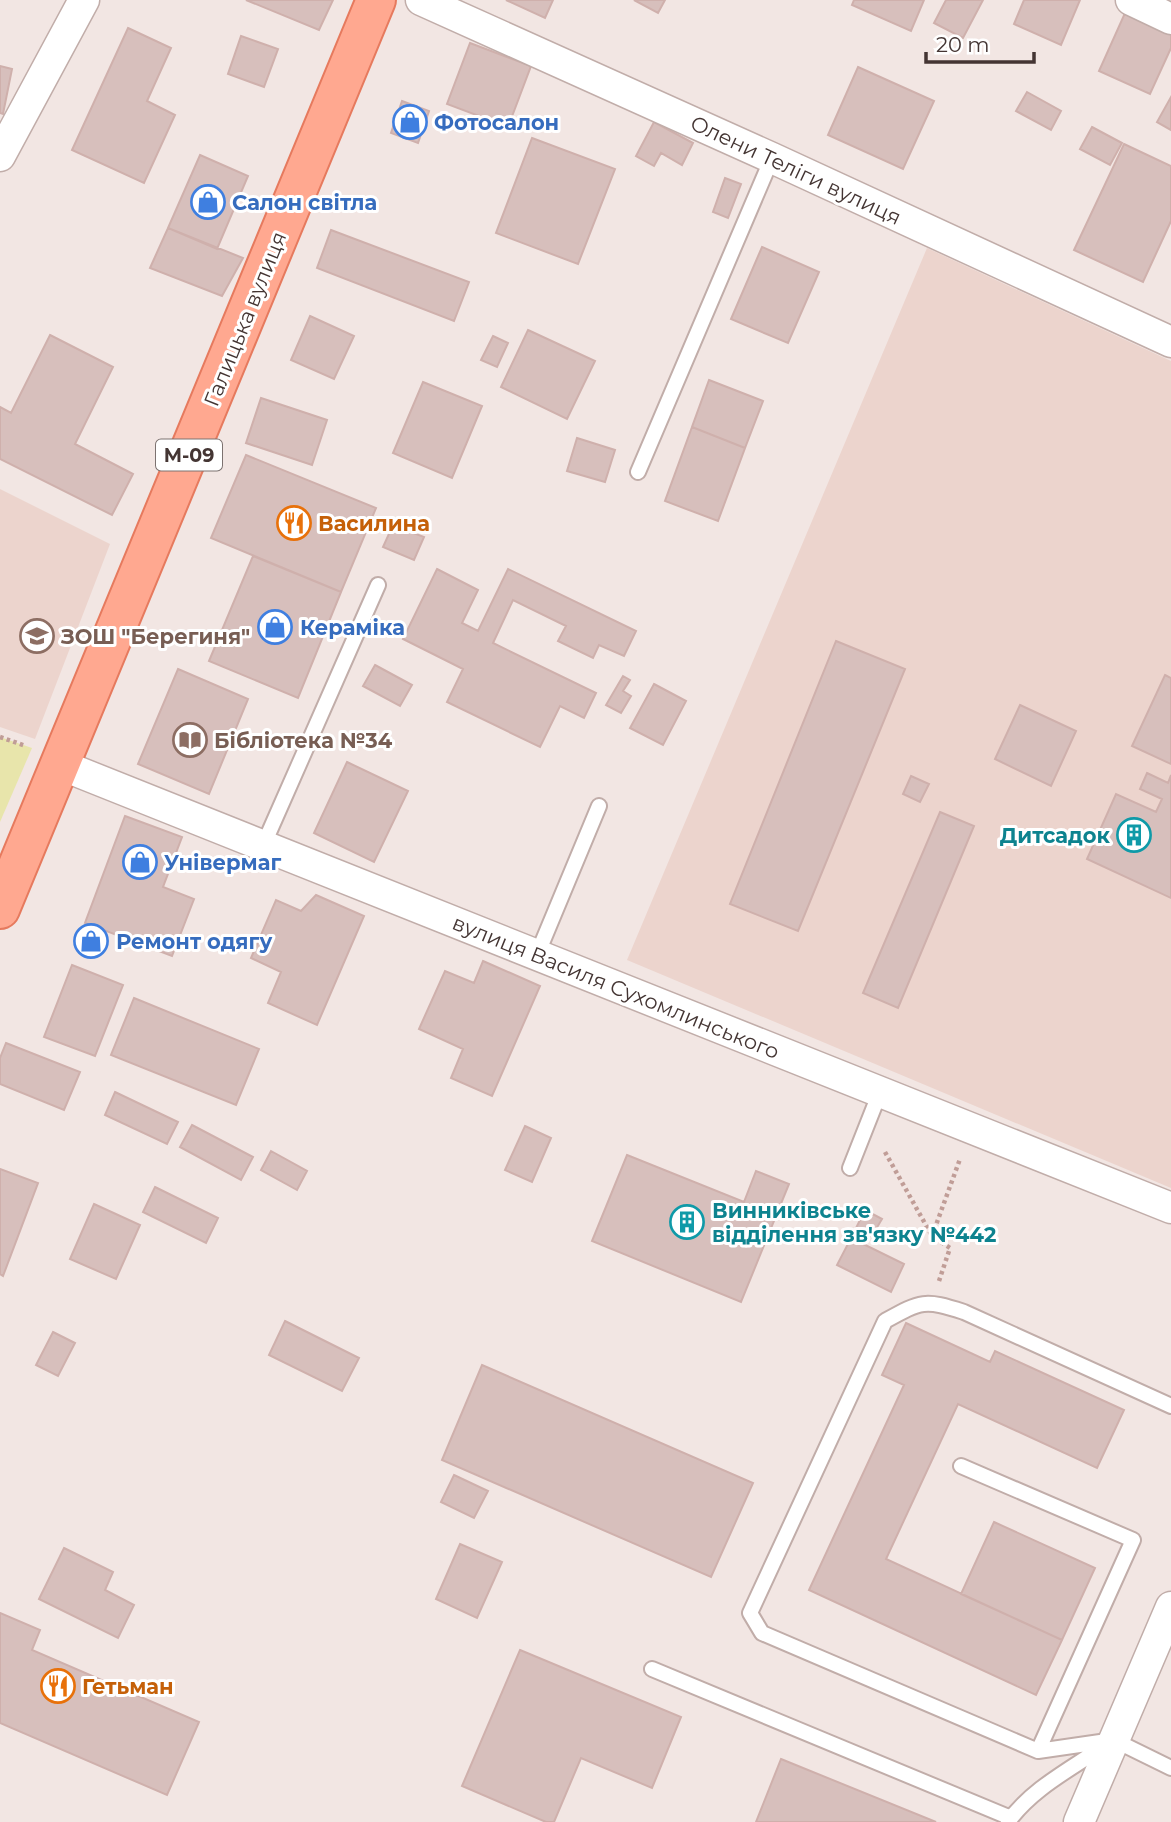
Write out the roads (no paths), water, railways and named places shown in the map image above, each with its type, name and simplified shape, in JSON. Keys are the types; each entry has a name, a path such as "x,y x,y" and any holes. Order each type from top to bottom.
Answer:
{"main road":[{"name":"Галицька вулиця","path":"0,909 46,756 376,0"}],"street":[{"path":"0,156 84,0"},
{"name":"Олени Теліги вулиця","path":"421,0 1171,342"},
{"path":"1131,0 1171,19"},
{"name":"вулиця Василя Сухомлинського","path":"46,756 263,846 1171,1209"},
{"path":"1079,1822 1171,1607"}],"lane":[{"path":"638,472 772,158"},
{"path":"263,846 378,585"},
{"path":"537,956 599,806"},
{"path":"850,1168 880,1092"},
{"path":"1171,1406 964,1312 933,1302 910,1307 885,1321 750,1613 762,1633 1038,1751 1114,1740 1171,1768"},
{"path":"961,1466 1133,1540 1038,1751"},
{"path":"652,1669 1009,1820 1030,1796 1114,1740"}],"place":[{"name":"Фотосалон","path":"410,122"},
{"name":"Салон світла","path":"208,202"},
{"name":"Василина","path":"294,523"},
{"name":"Кераміка","path":"275,627"},
{"name":"ЗОШ \"Берегиня\"","path":"37,636"},
{"name":"Бібліотека №34","path":"190,740"},
{"name":"Дитсадок","path":"1134,835"},
{"name":"Універмаг","path":"140,862"},
{"name":"Ремонт одягу","path":"91,941"},
{"name":"Винниківське відділення зв'язку №442","path":"687,1222"},
{"name":"Гетьман","path":"58,1686"}]}
